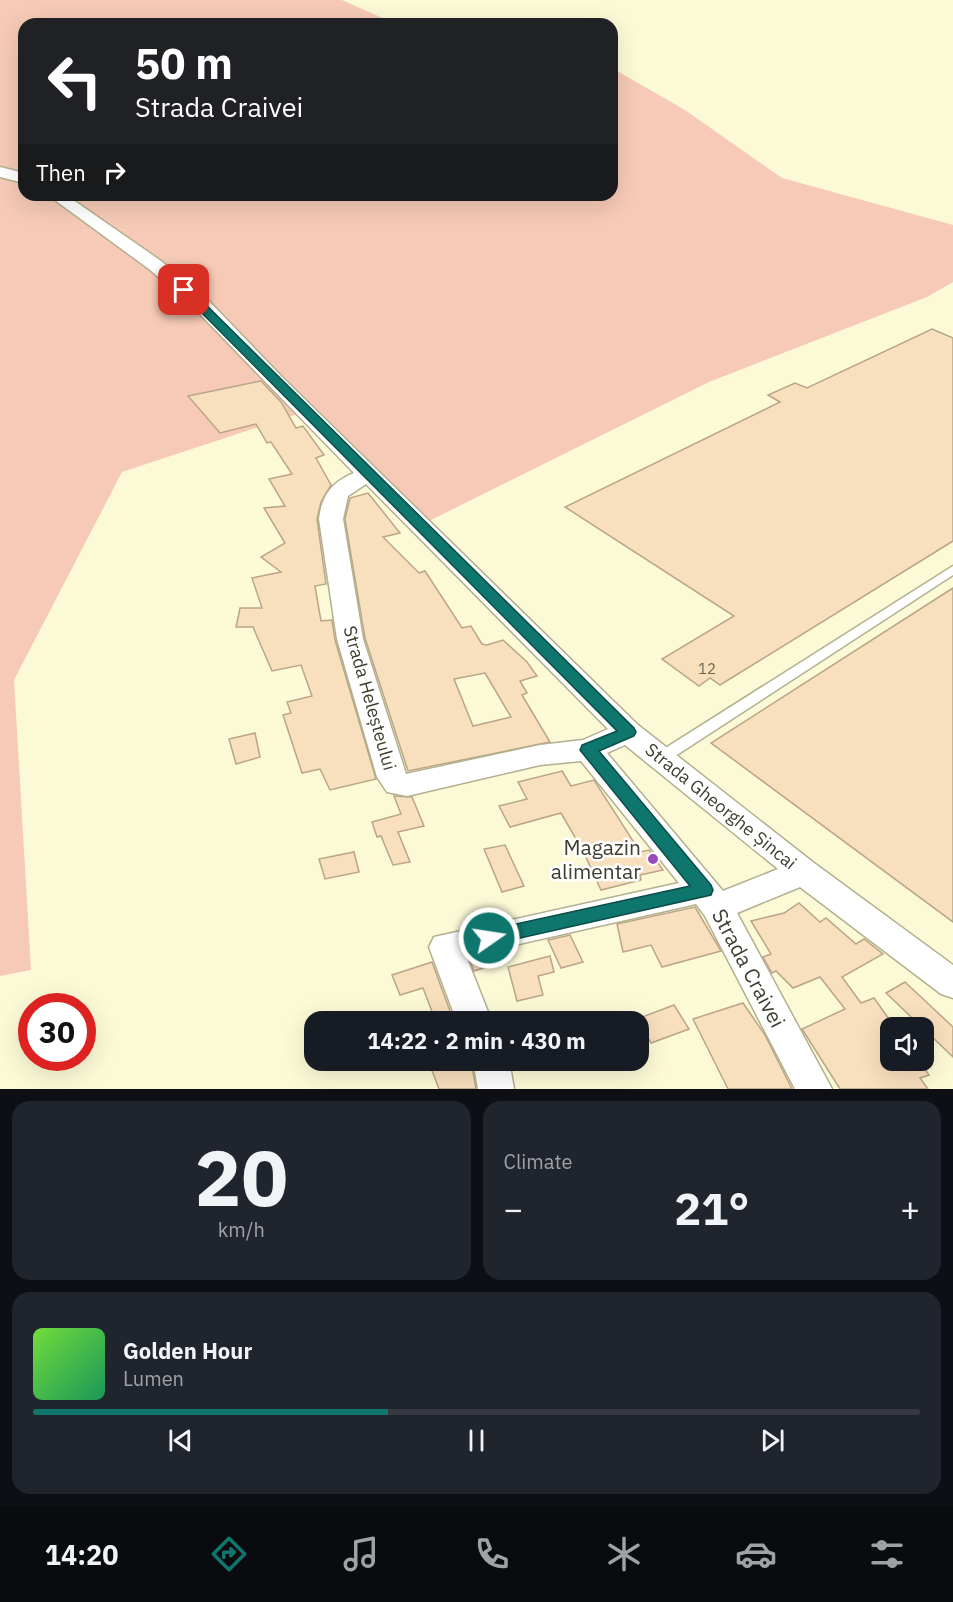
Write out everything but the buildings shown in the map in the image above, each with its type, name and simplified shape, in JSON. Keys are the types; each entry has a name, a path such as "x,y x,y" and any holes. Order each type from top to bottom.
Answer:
{"street":[{"path":"0,172 18,176"},
{"name":"Strada Gheorghe Șincai","path":"64,201 155,265 199,302 275,381 628,732 803,872 953,984"},
{"name":"Strada Heleșteului","path":"369,475 350,482 339,490 332,502 331,519 350,639 392,777 397,784 406,785 540,755 588,750"},
{"path":"588,750 628,732"},
{"name":"Strada Craivei","path":"588,750 710,898 814,1089"},
{"path":"471,1011 446,947 710,898 803,872"},
{"path":"493,1071 496,1089"}],"lane":[{"path":"661,758 953,570"}],"shaded area":[{"path":"0,0 342,0 382,18 18,18 18,201 618,201 618,71 685,110 782,178 953,225 953,282 927,297 709,382 427,522 313,409 122,472 14,680 31,970 0,976"}],"place":[{"name":"Magazin alimentar","path":"653,859"}],"route":[{"path":"184,290 199,302 275,381 628,732 588,750 704,890 489,938"}]}
